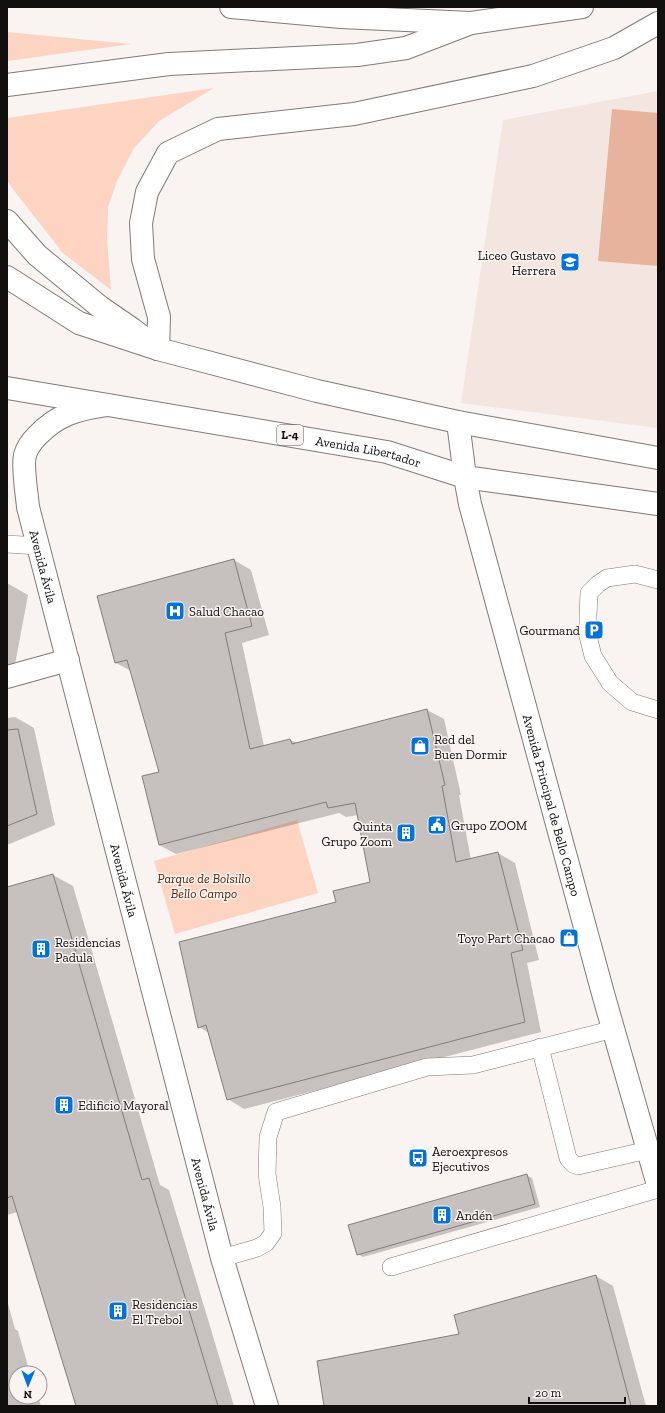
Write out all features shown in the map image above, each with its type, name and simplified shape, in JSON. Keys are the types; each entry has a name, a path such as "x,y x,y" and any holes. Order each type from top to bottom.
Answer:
{"main road":[{"path":"231,7 341,17 472,23 582,7"},
{"path":"7,85 168,64 357,55 406,48 472,23"},
{"path":"158,349 159,317 143,259 140,223 147,192 168,153 218,129 354,114 533,76 614,48 658,23"},
{"path":"7,221 37,255 100,307 132,328 158,349"},
{"path":"7,276 79,323 158,349 317,391 458,422 658,458"},
{"name":"Avenida Libertador","path":"7,388 387,452 465,477 658,504"},
{"name":"Avenida Ávila","path":"113,405 92,407 71,412 57,418 43,429 28,448 24,456 28,507 222,1258 267,1406"},
{"name":"Avenida Principal de Bello Campo","path":"458,422 465,477 472,512 658,1184"},
{"path":"7,678 68,660"}],"lane":[{"path":"7,544 38,546"},
{"path":"658,580 635,574 607,578 589,593 588,616 588,636 593,656 610,683 632,702 658,710"},
{"path":"222,1258 257,1248 266,1243 273,1233 272,1207 267,1174 268,1137 276,1112 427,1067 473,1065 614,1029"},
{"path":"540,1047 568,1158 573,1164 578,1166 648,1150"},
{"path":"391,1267 658,1190"}],"shaded area":[{"name":"Liceo Gustavo Herrera","path":"658,91 658,428 461,403 503,120"},
{"path":"612,109 658,113 658,266 598,261"}],"green space":[{"path":"7,32 131,44 7,61"},
{"path":"214,88 159,121 134,148 117,181 108,207 107,237 111,290 63,253 7,180 7,118"},
{"name":"Parque de Bolsillo Bello Campo","path":"297,820 318,893 175,934 154,861"}],"building":[{"path":"234,559 252,626 225,633 250,749 290,739 292,744 427,709 445,785 442,786 456,862 498,852 523,950 511,953 525,1022 227,1100 206,1025 198,1028 179,942 336,902 333,891 370,882 355,803 328,808 326,802 159,845 142,776 159,772 127,660 115,663 97,596"},
{"path":"18,729 37,814 7,826 7,730"},
{"path":"53,874 142,1180 149,1178 218,1406 76,1406 12,1196 7,1198 7,887"},
{"name":"Andén","path":"527,1174 535,1204 357,1255 348,1225"},
{"path":"596,1275 631,1406 324,1406 317,1361 459,1334 454,1315"}],"place":[{"name":"Liceo Gustavo Herrera","path":"570,262"},
{"name":"Salud Chacao","path":"175,611"},
{"name":"Gourmand","path":"594,630"},
{"name":"Red del Buen Dormir","path":"420,746"},
{"name":"Grupo ZOOM","path":"437,825"},
{"name":"Quinta Grupo Zoom","path":"406,833"},
{"name":"Toyo Part Chacao","path":"569,938"},
{"name":"Residencias Padula","path":"41,949"},
{"name":"Edificio Mayoral","path":"64,1105"},
{"name":"Aeroexpresos Ejecutivos","path":"418,1158"},
{"name":"Andén","path":"442,1215"},
{"name":"Residencias El Trebol","path":"118,1311"}]}
